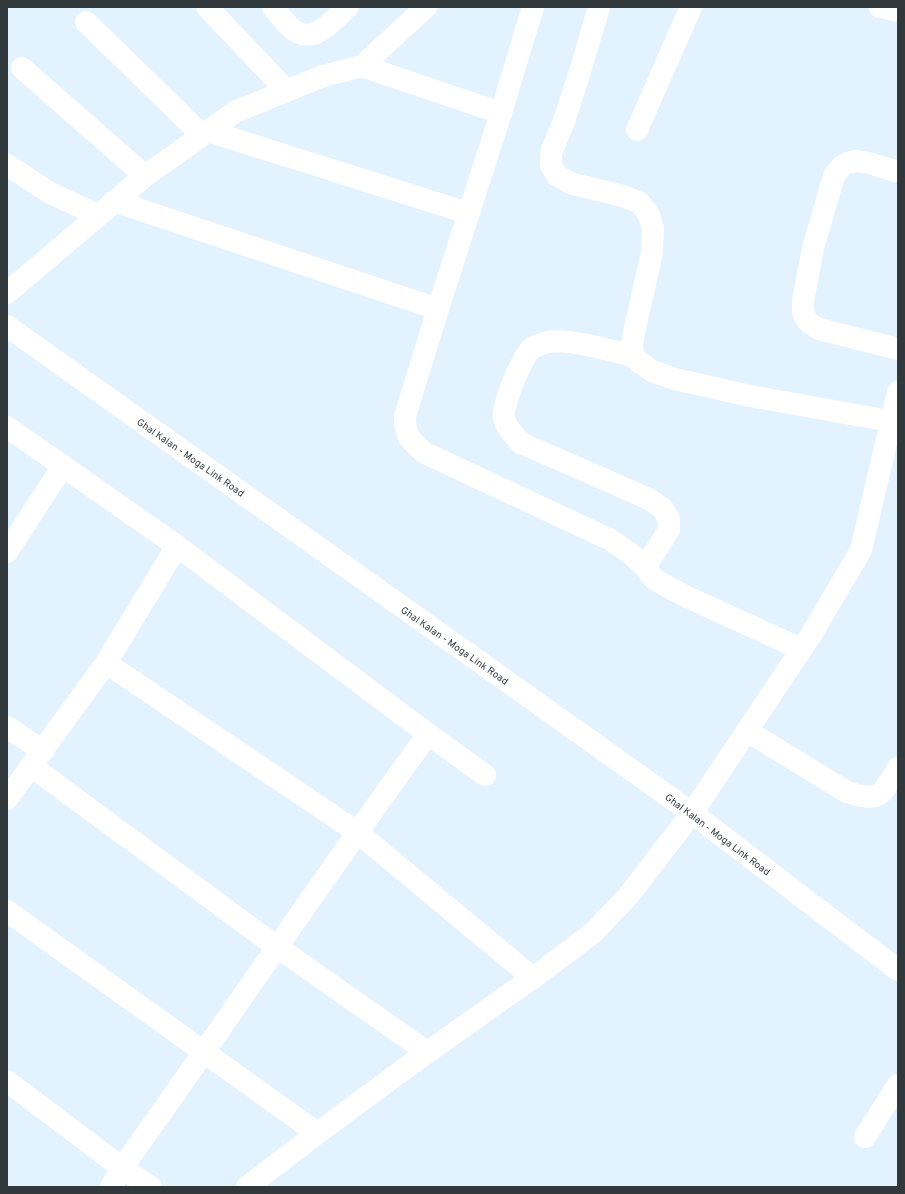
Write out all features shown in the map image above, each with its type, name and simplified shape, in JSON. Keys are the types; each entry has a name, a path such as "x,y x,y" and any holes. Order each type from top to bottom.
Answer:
{"street":[{"path":"207,7 287,91"},
{"path":"274,7 289,26 298,33 307,36 327,26 348,7"},
{"path":"7,293 145,176 235,112 323,76 362,66 426,7"},
{"path":"533,7 405,416 405,427 409,438 425,453 611,540 631,554 645,567 654,579 674,591 801,650"},
{"path":"599,7 564,121 551,154 551,165 557,176 562,179 573,184 623,196 640,204 649,215 653,228 652,253 634,332 632,345 633,356"},
{"path":"637,130 691,7"},
{"path":"880,7 898,11"},
{"path":"86,22 205,133 468,213"},
{"path":"362,66 500,113"},
{"path":"22,68 145,176"},
{"path":"898,172 869,163 856,161 842,166 834,176 813,248 803,301 803,312 806,319 811,324 820,329 898,349"},
{"path":"7,165 52,194 106,208 438,309"},
{"name":"Ghal Kalan - Moga Link Road","path":"7,326 692,813 898,970"},
{"path":"645,567 669,530 669,519 663,509 649,499 521,443 510,431 504,417 507,398 532,349 548,342 568,342 633,356 652,371 675,379 750,396 890,421"},
{"path":"246,1187 427,1052 533,978 594,932 628,895 692,813 747,732 801,650 861,550 898,392"},
{"path":"7,427 178,546 428,734 486,775"},
{"path":"7,552 63,466"},
{"path":"7,799 106,664 178,546"},
{"path":"106,664 357,832 533,978"},
{"path":"7,727 37,759 277,947 427,1052"},
{"path":"747,732 847,792 862,797 876,796 885,789 898,768"},
{"path":"111,1187 122,1168 204,1053 357,832 428,734"},
{"path":"7,911 316,1134"},
{"path":"7,1081 122,1168 151,1187"},
{"path":"865,1136 898,1084"}]}
